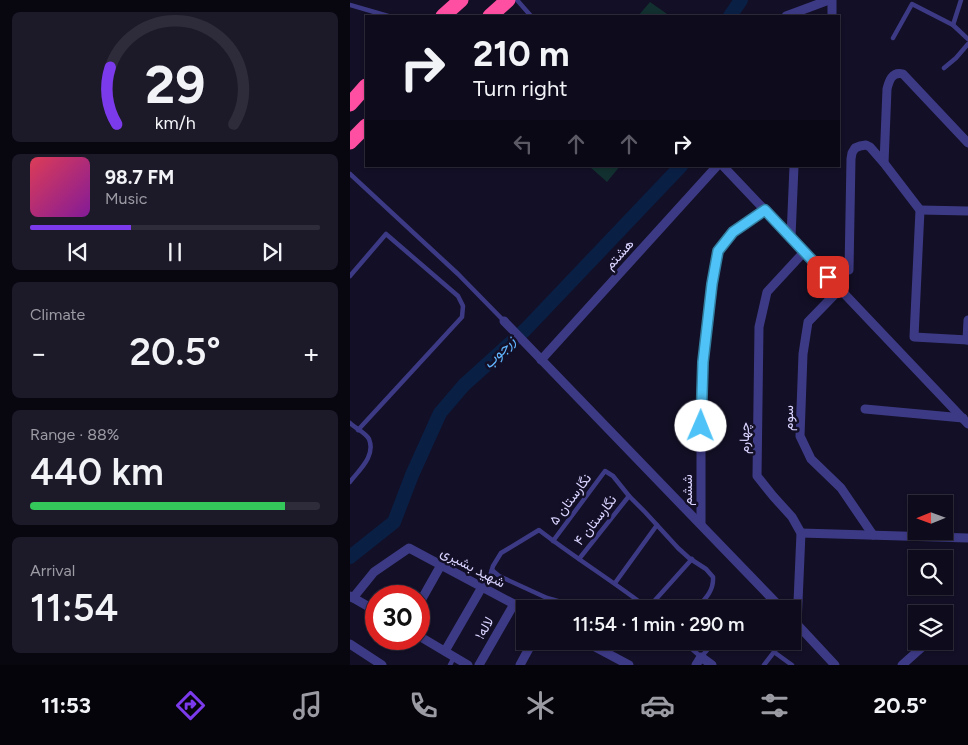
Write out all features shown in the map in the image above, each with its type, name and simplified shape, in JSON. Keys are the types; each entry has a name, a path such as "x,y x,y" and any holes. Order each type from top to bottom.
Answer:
{"highway":[{"path":"491,15 508,0"},
{"path":"444,15 455,2"},
{"path":"350,104 365,87"},
{"path":"350,142 365,127"}],"street":[{"path":"789,15 831,0 832,15"},
{"path":"884,163 888,81 895,74 899,73 903,74 968,143"},
{"path":"849,270 852,153 855,148 866,145 884,163 920,210 914,337 967,340 968,320"},
{"name":"هشتم","path":"540,358 716,167"},
{"path":"724,167 965,421"},
{"path":"790,237 794,167"},
{"name":"ششم","path":"701,523 703,362 712,284 718,251 733,232 765,210"},
{"path":"920,210 968,211"},
{"name":"چهارم","path":"801,533 792,517 772,496 757,476 758,356 759,326 767,292 804,252"},
{"name":"سوم","path":"840,289 808,322 803,354 800,436 810,459 841,488 874,535"},
{"path":"504,321 774,600"},
{"path":"865,408 965,421"},
{"path":"796,600 801,533 968,538"},
{"name":"شهید بشیری","path":"351,597 374,572 408,548 514,604"},
{"path":"430,585 441,565"},
{"path":"444,651 482,587"},
{"path":"351,597 365,605"},
{"name":"لاله۱","path":"479,665 514,604"},
{"path":"801,629 834,665"},
{"path":"430,643 444,651 452,661 468,665"},
{"path":"350,644 382,665"},
{"path":"520,665 528,650"},
{"path":"606,650 629,665"},
{"path":"902,665 920,650"},
{"path":"698,661 712,665"}],"lane":[{"path":"355,0 351,6 384,15"},
{"path":"517,0 531,15"},
{"path":"953,25 961,0"},
{"path":"893,38 912,4 953,25 968,39"},
{"path":"944,68 968,44"},
{"path":"350,174 458,274 504,321"},
{"path":"350,276 386,234 458,296 463,306 462,317 358,430"},
{"path":"350,423 368,438 371,451 367,461 350,482"},
{"name":"نگارستان ۵","path":"553,541 604,471 613,476 628,496"},
{"path":"628,496 678,548 706,569 713,577 712,589 705,600"},
{"name":"نگارستان ۴","path":"579,558 628,496"},
{"path":"615,583 657,525"},
{"path":"482,587 501,553 539,530 637,600"},
{"path":"655,600 692,559"},
{"path":"492,570 499,576 554,600"},
{"path":"690,650 698,661 707,650"},
{"path":"764,665 774,652 792,665"}],"green space":[{"path":"650,2 669,15 639,15"},
{"path":"590,167 619,167 607,182"}],"waterway":[{"name":"زرجوب","path":"731,15 741,0"},
{"name":"زرجوب","path":"350,557 394,522 412,475 440,413 464,385 525,330 680,167"}],"route":[{"path":"701,426 703,362 712,284 718,251 733,232 765,210 828,277"}]}
